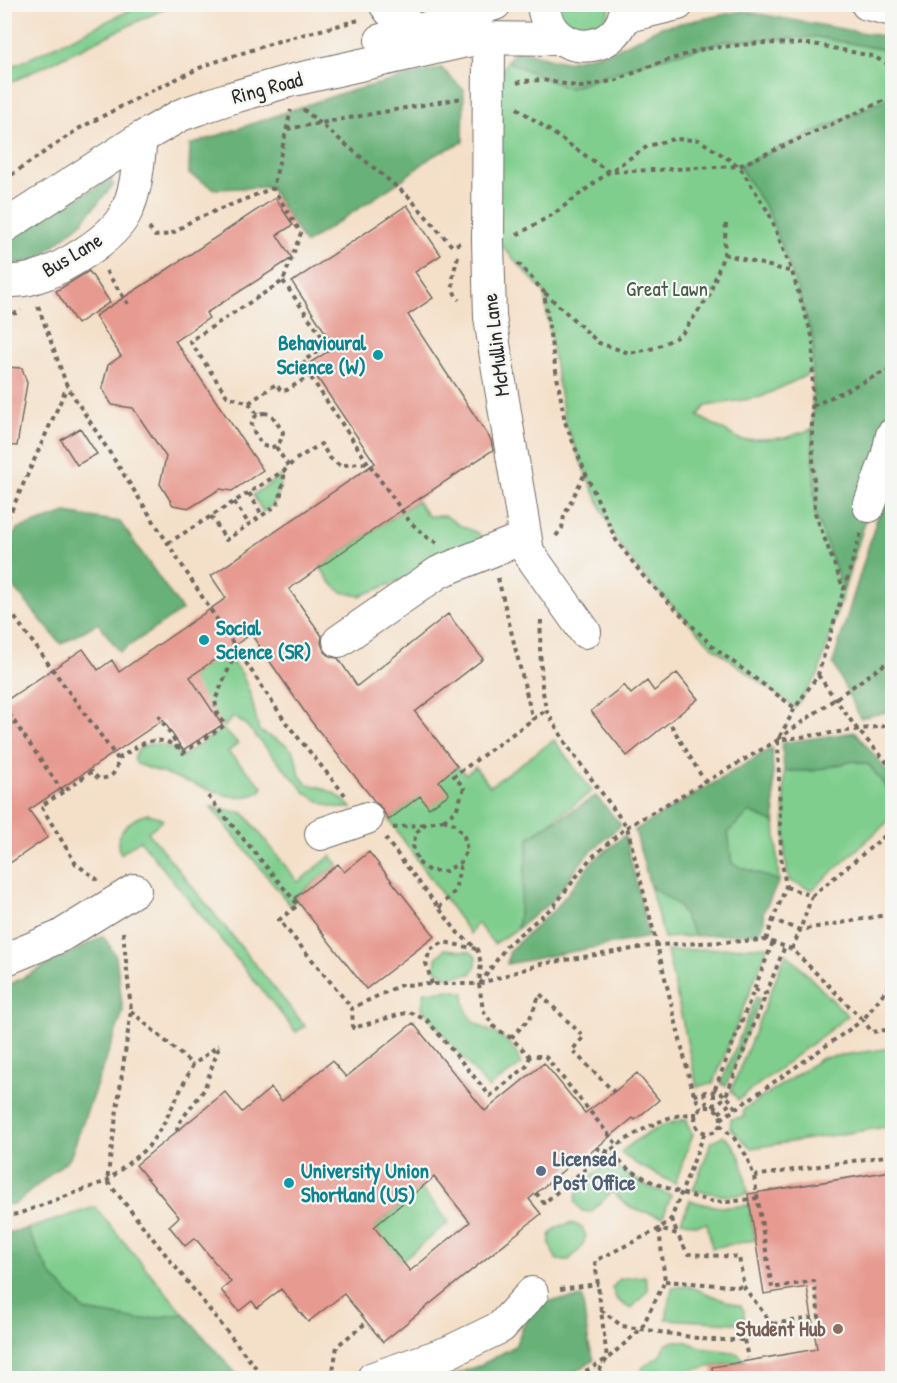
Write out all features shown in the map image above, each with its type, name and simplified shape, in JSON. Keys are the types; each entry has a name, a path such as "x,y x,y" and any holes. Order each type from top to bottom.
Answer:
{"street":[{"path":"386,4 390,11 417,31"},
{"name":"Ring Road","path":"4,209 142,117 196,90 285,64 417,31 495,4"},
{"path":"543,4 548,24 560,39"},
{"path":"625,11 678,4"},
{"path":"867,4 892,10"},
{"name":"Ring Road","path":"4,227 141,138 181,115 203,106 289,81 466,41 489,38 560,39 582,46 598,44 612,36 622,24 625,11"},
{"name":"McMullin Lane","path":"489,38 482,242 490,317 526,540 528,552 585,632"},
{"name":"Bus Lane","path":"4,281 22,281 54,270 100,242 117,225 129,206 135,187 141,138"},
{"path":"869,506 887,457 892,435"},
{"path":"339,641 439,572 511,543 526,540"},
{"path":"321,834 379,823"},
{"path":"4,960 58,937 135,890"},
{"path":"373,1378 449,1352 501,1328 532,1293"}],"path":[{"path":"279,41 280,47"},
{"path":"513,85 523,81 543,80 580,87 617,80 653,65 703,49 759,43 813,44 872,56 892,66"},
{"path":"287,129 468,97"},
{"path":"527,114 609,172 739,166 892,97"},
{"path":"302,108 409,197 452,246 524,232 555,213 648,146 674,139 699,140 739,166 769,213 792,272 813,339 812,429 815,513 844,590"},
{"path":"257,414 249,402 227,396 190,341 283,281 301,233 273,188 292,110"},
{"path":"145,223 155,236 171,234 193,220 273,188"},
{"path":"482,242 544,292 600,343 629,353 655,348 681,335 710,296 723,254 726,223"},
{"path":"723,254 792,272"},
{"path":"105,269 128,304"},
{"path":"283,281 328,345 303,361 369,464 410,522 427,537 448,550 482,555 496,570 533,720"},
{"path":"544,292 565,422 616,540 644,577 713,647 795,708"},
{"path":"35,301 40,308 67,386 236,647 215,700 217,712 225,725 183,753"},
{"path":"813,406 892,368"},
{"path":"249,402 276,384 281,391 287,390 312,374"},
{"path":"4,526 67,386"},
{"path":"257,414 271,414 282,432 281,441 276,447 269,448 262,445 251,427 252,420 257,414"},
{"path":"168,543 287,469 295,460 321,444 330,458 340,466 369,464"},
{"path":"211,516 226,540 276,506 280,499 287,469 276,447"},
{"path":"562,528 564,516 585,472"},
{"path":"249,493 262,516"},
{"path":"234,502 249,524"},
{"path":"766,940 786,887 781,855 778,740 795,708 818,675 869,506"},
{"path":"558,595 542,606 540,647 546,710 568,747 627,827 694,1096 701,1109"},
{"path":"4,603 117,759 117,770 109,778 99,779 91,772 41,806 76,864 99,881"},
{"path":"618,1146 544,1056 530,1056 511,1038 494,1027 483,1010 479,984 508,944 554,906 590,859 627,827 778,740 892,659"},
{"path":"818,675 857,729 892,768"},
{"path":"4,707 63,792"},
{"path":"379,823 425,824 443,820 456,811 464,788 454,776 546,710"},
{"path":"161,717 159,717 183,753"},
{"path":"671,725 705,782"},
{"path":"778,740 892,725"},
{"path":"117,759 144,742 168,741 183,753"},
{"path":"207,796 298,905 279,920 352,1008 353,1028 409,1012 428,1020 490,1096 527,1066 530,1056"},
{"path":"439,908 455,891 466,850 464,837 455,824 443,820"},
{"path":"425,824 416,833 413,846 418,862 429,871 446,872 461,862"},
{"path":"792,949 812,896 892,830"},
{"path":"786,887 812,896"},
{"path":"773,920 800,930 892,914"},
{"path":"122,925 131,1010 107,1181 264,1378"},
{"path":"352,1008 400,986 479,984 542,964 657,945 766,940 792,949 863,1020 872,1032 892,1029"},
{"path":"432,984 426,963 430,950 444,942 477,949"},
{"path":"714,1108 714,1091 773,942"},
{"path":"714,1108 726,1096 785,946"},
{"path":"721,1119 863,1020 892,982"},
{"path":"755,989 766,994"},
{"path":"511,1038 530,1018 540,994 584,1037 572,1050 614,1092"},
{"path":"131,1010 193,1065"},
{"path":"4,1216 18,1214 107,1181 148,1147 163,1125 193,1065 219,1046 204,1090 178,1124 177,1131"},
{"path":"694,1096 714,1091 726,1096 736,1109"},
{"path":"704,1092 707,1107"},
{"path":"719,1113 732,1102"},
{"path":"707,1107 714,1108 721,1119 720,1125 711,1133 698,1128 695,1121 701,1109 707,1107"},
{"path":"536,1193 544,1203 637,1133 662,1120 697,1114"},
{"path":"601,1310 622,1326 710,1340 744,1340 772,1324 819,1317 813,1281 772,1288 754,1176 746,1155 734,1138 720,1125"},
{"path":"594,1378 607,1359 595,1261 659,1229 671,1219 705,1132"},
{"path":"596,1148 609,1152 628,1169 681,1194 709,1201 728,1202 758,1198"},
{"path":"754,1176 892,1155"},
{"path":"671,1219 688,1254 739,1257 744,1287 772,1324"},
{"path":"659,1229 677,1234"},
{"path":"581,1378 582,1373 607,1359 641,1329 665,1281 659,1229"},
{"path":"665,1281 744,1287"},
{"path":"532,1293 598,1284"},
{"path":"332,1378 337,1346 367,1322"},
{"path":"744,1340 748,1358"}],"green space":[{"path":"141,5 172,5 5,85 5,70"},
{"path":"559,5 610,5 608,14 597,27 582,31 567,25 561,17"},
{"path":"742,11 892,38 892,51 818,37 726,41 642,63 568,89 507,61 517,50 565,62 613,51 661,27"},
{"name":"Great Lawn","path":"818,37 892,51 892,97 739,166 769,213 792,272 813,339 813,372 761,397 706,406 698,416 741,440 785,438 812,429 815,513 844,590 818,675 795,708 713,647 644,577 616,540 565,422 544,292 499,243 488,99 507,61 568,89 642,63 726,41"},
{"path":"441,68 464,90 463,142 433,156 399,182 305,244 270,187 215,189 189,174 190,145 339,94"},
{"path":"892,97 892,435 844,590 815,513 812,429 813,339 792,272 769,213 739,166"},
{"path":"109,180 114,184 80,224 36,260 5,265 4,240"},
{"path":"892,469 892,711 860,718 833,663"},
{"path":"281,476 276,501 263,512 253,495"},
{"path":"417,501 428,516 446,516 459,525 478,533 484,541 440,565 360,596 341,592 330,582 320,567"},
{"path":"66,513 120,522 182,610 120,652 98,623 61,644 5,577 5,553 17,529"},
{"path":"224,653 242,674 251,696 259,731 285,744 294,752 300,776 307,784 336,794 352,808 328,805 306,793 245,724 233,717 224,727 222,724 151,704"},
{"path":"222,729 238,743 228,752 263,787 260,792 240,797 224,795 137,764 134,759 138,750 155,744 174,749 183,756"},
{"path":"855,732 892,777 892,795 869,765 854,761 812,771 784,771 782,743"},
{"path":"554,740 592,791 529,838 517,929 494,944 477,923 470,934 389,820 457,766 466,774 475,767 490,786"},
{"path":"772,748 775,823 750,812 728,832 732,864 779,881 763,913 765,922 759,933 695,936 678,905 650,886 635,830"},
{"path":"854,761 869,765 892,793 892,818 812,890 789,881 785,857 784,771 812,771"},
{"path":"596,796 621,825 586,856 551,902 517,929 529,837"},
{"path":"211,807 244,813 298,882 331,856 338,864 295,897 297,900 290,905"},
{"path":"750,812 775,823 779,881 732,864 728,832"},
{"path":"148,814 163,820 148,832 305,1026 296,1032 140,840 121,854 118,840 124,828 135,819"},
{"path":"625,835 649,937 507,964 510,950 556,908 592,862"},
{"path":"650,886 678,905 695,936 664,938"},
{"path":"103,936 116,956 123,1012 70,1158 15,1204 5,1205 5,987"},
{"path":"768,946 713,1084 697,1087 667,951"},
{"path":"445,949 471,952 476,957 476,966 471,974 448,977 435,969 436,958"},
{"path":"786,953 848,1016 738,1100 731,1091"},
{"path":"453,990 464,993 467,1013 471,1019 509,1042 520,1062 521,1065 488,1088 422,1009 424,992"},
{"path":"756,997 760,999 726,1086 721,1084"},
{"path":"892,1048 892,1126 752,1148 730,1128 731,1119 744,1117 743,1110 822,1058"},
{"path":"687,1119 687,1125 693,1134 675,1184 635,1163 621,1152 663,1125"},
{"path":"723,1136 730,1141 739,1154 748,1194 727,1196 693,1190 712,1141"},
{"path":"608,1163 649,1187 671,1195 663,1217 631,1208 612,1192 591,1212 582,1211 575,1202 579,1189"},
{"path":"421,1188 449,1222 401,1261 374,1227"},
{"path":"690,1200 719,1207 749,1205 755,1240 712,1248 707,1223 697,1225 681,1221"},
{"path":"95,1207 184,1314 139,1320 85,1311 51,1275 27,1229"},
{"path":"571,1223 582,1227 586,1236 581,1248 569,1260 557,1260 551,1248 551,1235 558,1227"},
{"path":"27,1229 51,1275 85,1311 139,1320 184,1314 240,1378 5,1378 5,1233"},
{"path":"645,1276 648,1290 631,1309 617,1300 612,1288 620,1279"},
{"path":"688,1286 741,1306 744,1311 744,1321 734,1323 666,1319 672,1288"},
{"path":"582,1297 589,1345 594,1360 569,1376 577,1378 445,1378 481,1365 515,1346 533,1303"},
{"path":"674,1341 684,1341 707,1349 738,1354 746,1361 685,1371 686,1378 645,1378 642,1368 662,1354 665,1345"}],"building":[{"path":"275,198 293,225 277,235 292,258 206,313 209,318 175,341 263,470 232,491 220,489 190,508 173,505 160,484 166,457 133,408 112,405 102,388 108,365 121,356 95,316"},
{"path":"407,205 441,255 415,272 433,298 408,315 491,440 493,450 289,589 322,636 321,643 324,651 331,657 338,658 357,686 448,614 483,659 415,712 457,766 439,781 449,794 429,808 420,796 389,820 311,721 251,634 190,677 222,725 183,750 163,720 29,810 48,837 4,867 4,702 83,649 98,670 112,660 119,672 226,598 211,576 375,463 308,364 335,347 292,282"},
{"path":"89,271 110,302 77,324 56,291"},
{"path":"4,367 22,368 27,383 17,446 4,445"},
{"path":"80,428 97,454 77,465 61,440"},
{"path":"677,673 698,699 627,756 591,711 624,685 631,694 647,681 654,691"},
{"path":"369,852 435,936 366,989 295,898 338,864 344,872"},
{"name":"University Union Shortland (US)","path":"413,1023 485,1111 544,1063 585,1113 637,1073 659,1100 585,1157 583,1154 529,1199 541,1214 383,1342 344,1294 308,1322 281,1289 257,1308 252,1301 239,1311 221,1290 231,1282 195,1238 185,1246 169,1226 179,1217 136,1165 225,1092 242,1112 271,1088 282,1101 332,1061 346,1077","holes":["434,1177 470,1222 410,1271 374,1227"]},
{"path":"892,1171 892,1378 713,1378 712,1367 817,1349 807,1287 764,1294 748,1194"}],"place":[{"name":"Behavioural Science (W)","path":"378,355"},
{"name":"Social Science (SR)","path":"204,640"},
{"name":"Licensed Post Office","path":"541,1171"},
{"name":"University Union Shortland (US)","path":"289,1183"},
{"name":"Student Hub","path":"838,1329"}]}
